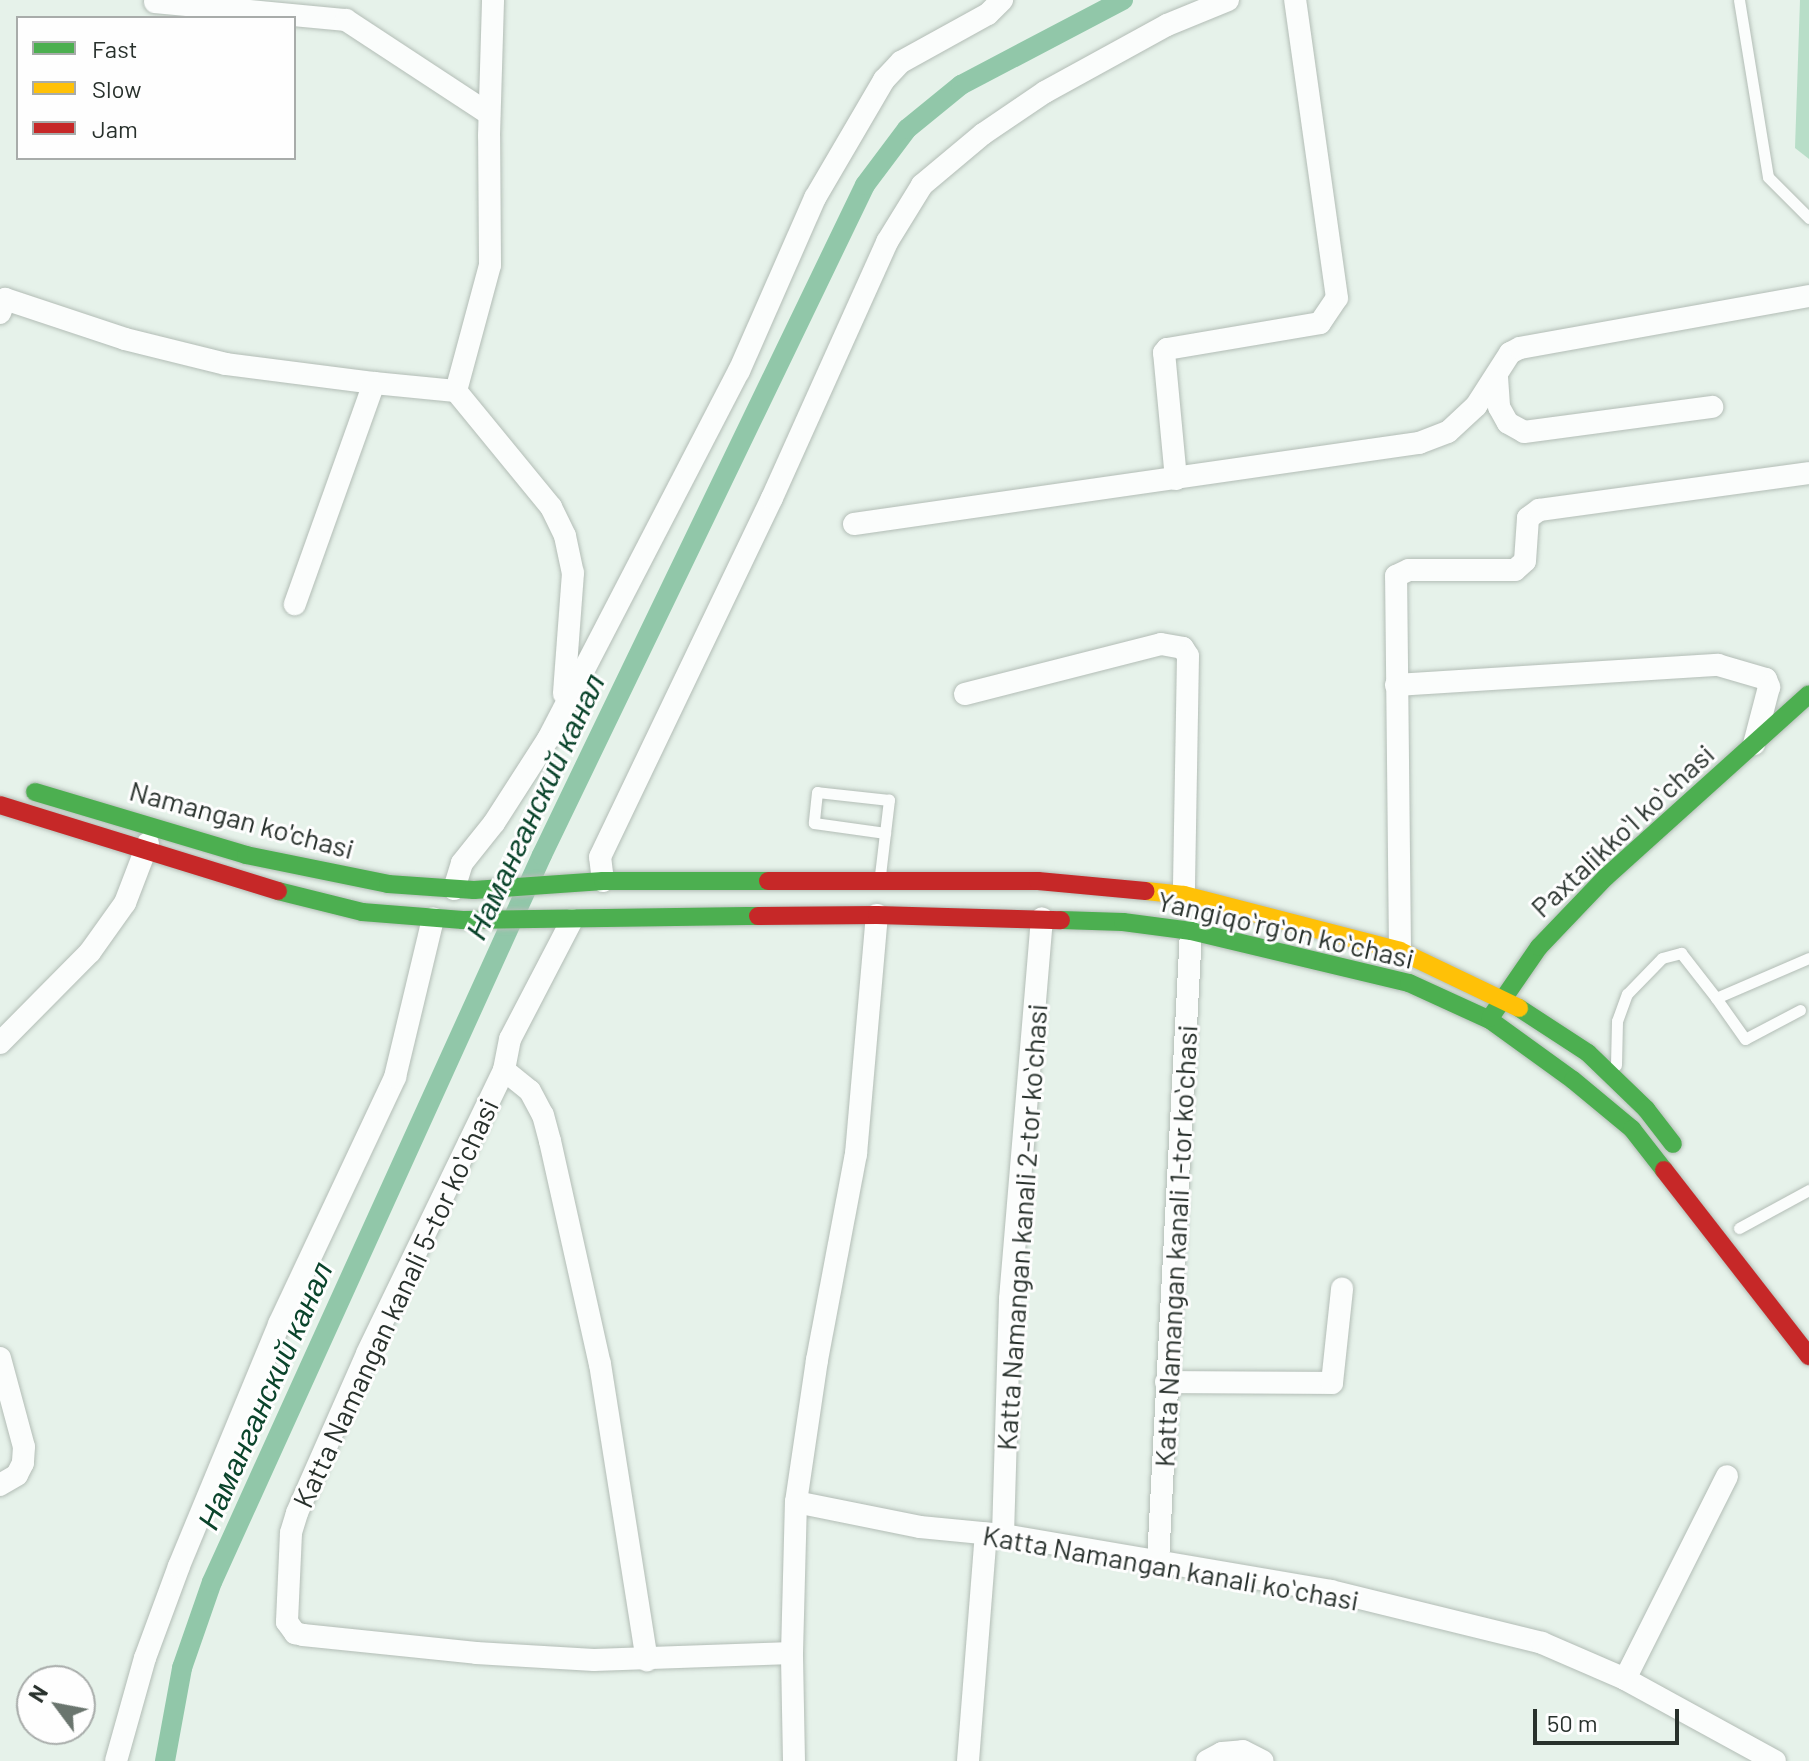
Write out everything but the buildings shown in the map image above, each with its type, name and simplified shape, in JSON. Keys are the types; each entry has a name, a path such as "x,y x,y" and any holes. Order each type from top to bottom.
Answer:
{"main road":[{"name":"Paxtalikkoʻl koʻchasi","path":"1490,1020 1502,997 1539,947 1606,877 1809,694"},
{"name":"Namangan ko'chasi","path":"14,785 246,855 319,872 388,884 464,890 560,885"},
{"name":"Namangan ko'chasi","path":"0,805 145,853 313,902 433,919 548,921"},
{"name":"Yangiqoʻrgʻon koʻchasi","path":"560,885 603,881 1038,881 1184,895 1400,951 1502,997 1588,1053 1620,1081 1683,1156"},
{"name":"Yangiqoʻrgʻon koʻchasi","path":"548,921 877,915 1123,922 1191,931 1409,983 1490,1020 1573,1080 1632,1129 1809,1356"}],"street":[{"path":"456,391 490,265 489,114 493,0"},
{"path":"464,890 462,863 524,778 548,739 739,371 815,198 884,80 901,62 988,14 1003,0"},
{"path":"603,881 600,857 772,498 887,242 922,185 983,134 1045,92 1167,25 1228,0"},
{"path":"1176,479 1164,353 1167,349 1320,323 1337,298 1295,0"},
{"path":"155,2 251,5 346,20 489,114"},
{"path":"854,524 1419,443 1448,432 1476,406 1510,353 1520,348 1809,296"},
{"path":"2,304 226,364 456,391 551,507 565,536 573,573 562,707"},
{"path":"1497,377 1499,407 1508,423 1524,432 1712,407"},
{"path":"295,604 374,383"},
{"path":"1400,951 1394,580 1400,573 1409,570 1515,570 1525,561 1528,518 1539,510 1808,473"},
{"path":"965,694 1161,644 1183,648 1188,656 1184,895"},
{"path":"1396,685 1718,665 1766,679 1769,687 1754,745"},
{"path":"0,1043 90,952 125,903 154,827"},
{"path":"794,1761 792,1653 796,1502 817,1360 856,1154 877,915"},
{"name":"Katta Namangan kanali 2-tor koʻchasi","path":"968,1761 995,1535 1010,1299 1042,918"},
{"path":"116,1761 145,1658 179,1566 279,1324 395,1077 433,919"},
{"name":"Katta Namangan kanali 5-tor koʻchasi","path":"572,920 510,1039 504,1070 367,1354 297,1513 291,1533 287,1622 295,1633 303,1635 476,1653 647,1660 792,1653"},
{"name":"Katta Namangan kanali 1-tor koʻchasi","path":"1158,1561 1191,931"},
{"path":"504,1070 530,1091 543,1115 550,1141 600,1364 647,1660"},
{"path":"1166,1382 1332,1383 1342,1289"},
{"path":"0,1358 24,1447 23,1463 17,1475 0,1485"},
{"path":"1625,1679 1727,1476"},
{"name":"Katta Namangan kanali koʻchasi","path":"796,1502 920,1527 995,1535 1331,1591 1542,1643 1625,1679 1775,1761"},
{"path":"1207,1761 1222,1753 1243,1751 1263,1761"}],"lane":[{"path":"1739,0 1768,177 1809,218"},
{"path":"880,880 889,800 817,792 814,823 885,833"},
{"path":"1620,1081 1614,1054 1617,1021 1627,994 1662,958 1681,953 1745,1039 1800,1010"},
{"path":"1716,998 1809,958"},
{"path":"1739,1228 1809,1190"}],"green space":[{"path":"1800,0 1809,0 1809,159 1795,148"}],"waterway":[{"name":"Наманганский канал","path":"165,1761 182,1668 212,1582 542,855 865,185 907,129 961,85 1123,0"}],"traffic: fast":[{"path":"1490,1018 1539,947 1606,877 1809,694"},
{"path":"35,792 246,855 388,884 474,890 603,881 768,881"},
{"path":"278,891 362,912 463,920 758,916"},
{"path":"1061,920 1123,922 1191,931 1409,983 1490,1020 1573,1080 1632,1129 1664,1170"},
{"path":"1519,1008 1588,1053 1646,1109 1673,1144"}],"traffic: slow":[{"path":"1146,891 1184,895 1400,951 1519,1008"}],"traffic: jam":[{"path":"0,805 278,891"},
{"path":"768,881 1038,881 1146,891"},
{"path":"758,916 877,915 1061,920"},
{"path":"1664,1170 1809,1356"}]}
